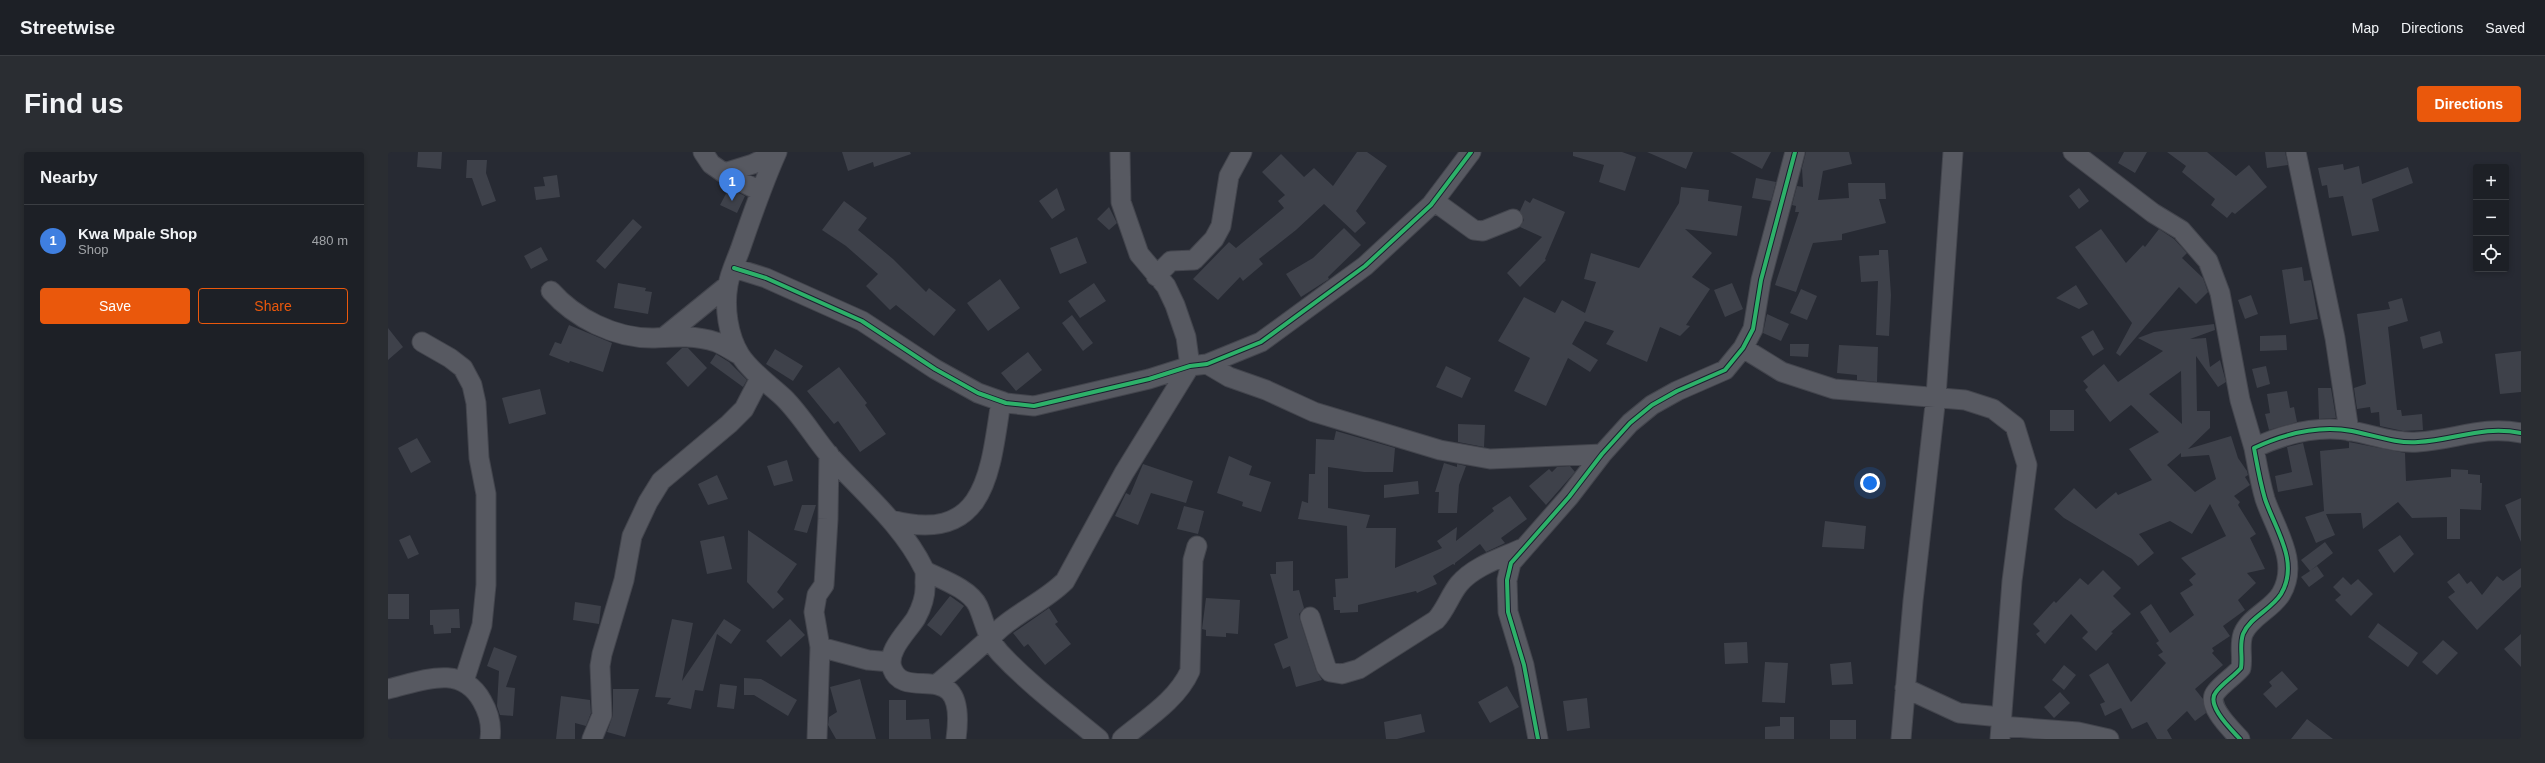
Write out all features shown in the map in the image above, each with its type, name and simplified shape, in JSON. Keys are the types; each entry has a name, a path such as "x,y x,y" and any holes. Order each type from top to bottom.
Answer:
{"street":[{"path":"703,152 711,164 724,173 760,191"},
{"path":"1120,152 1121,202 1139,254 1166,286 1175,305 1198,365 1266,390 1314,412 1440,450 1490,459 1602,454"},
{"path":"1156,276 1171,261 1194,260 1214,240 1221,226 1229,176 1242,152"},
{"path":"664,337 731,276 772,281 862,321 936,369 978,392 1001,402 1034,406 1149,379 1198,365 1261,342 1366,266 1434,201 1471,152"},
{"path":"1538,739 1524,665 1508,612 1507,580 1511,563 1569,497 1602,454 1630,423 1652,405 1678,391 1725,370 1743,348 1753,329 1761,280 1795,152"},
{"path":"1901,739 1936,396 1954,152"},
{"path":"2073,152 2153,213 2181,230 2208,261 2220,293 2240,400 2254,448 2265,498 2287,553 2288,563 2280,595 2251,622 2244,633 2240,646 2241,668 2214,693 2213,701 2218,714 2240,739"},
{"path":"2296,152 2335,338 2349,430"},
{"path":"724,173 753,164 776,153"},
{"path":"776,153 760,191 731,276 727,311 731,336 740,355 760,378 785,399 829,454 891,520 925,571 966,594 978,605 984,627 998,651 1044,696 1099,739"},
{"path":"1434,201 1474,230 1484,231 1513,219"},
{"path":"551,291 565,307 588,321 631,336 689,337 717,342 740,355"},
{"path":"422,342 450,358 463,368 472,386 476,403 479,458 486,494 486,585 482,625 464,681"},
{"path":"1743,348 1782,372 1834,389 1864,393 1936,396 1965,400 1993,409 2015,426 2027,465 2012,582 2001,727"},
{"path":"937,684 991,640 1003,626 1051,595 1065,582 1124,473 1198,365"},
{"path":"592,739 602,715 600,666 602,654 624,580 632,536 648,502 662,481 729,424 744,409 760,378"},
{"path":"891,520 911,526 935,525 948,523 970,510 990,464 1001,402"},
{"path":"2254,448 2292,434 2316,430 2349,430 2418,442 2483,430 2507,430 2521,434"},
{"path":"817,739 820,647 814,612 817,595 824,585 828,535 829,454"},
{"path":"1122,739 1167,701 1185,683 1190,671 1193,560 1197,546"},
{"path":"1310,617 1326,667 1330,672 1342,674 1359,669 1436,620 1442,613 1458,584 1470,574 1524,548"},
{"path":"925,571 925,591 922,604 917,616 898,645 891,662 893,670 899,678 911,683 937,684 949,691 957,701 958,719 956,739"},
{"path":"820,647 868,660 891,662"},
{"path":"388,689 442,678 456,677 470,684 489,713 490,739"},
{"path":"1905,688 1959,713 2001,727 2078,732 2109,739"}],"building":[{"path":"418,152 442,152 441,169 417,167"},
{"path":"842,152 910,152 911,154 874,167 873,162 848,171"},
{"path":"1357,152 1367,152 1387,166 1356,211 1366,223 1355,233 1324,204 1296,230 1259,259 1263,264 1243,281 1240,277 1218,300 1193,279 1229,242 1236,248 1284,208 1278,201 1285,195 1262,172 1281,154 1304,177 1314,168 1333,186"},
{"path":"1573,152 1622,152 1636,157 1625,191 1599,182 1604,165 1573,156"},
{"path":"1647,152 1693,152 1686,169"},
{"path":"1730,152 1771,152 1762,169"},
{"path":"1806,152 1849,152 1852,164 1823,171 1818,200 1849,198 1848,183 1885,183 1886,199 1879,199 1886,223 1842,234 1842,240 1813,243 1796,292 1775,285 1799,212 1795,212 1796,206 1792,205 1797,186 1803,187 1802,168"},
{"path":"2124,152 2147,152 2135,173 2118,163"},
{"path":"2167,152 2207,152 2236,176 2249,165 2267,187 2235,214 2232,212 2227,218 2211,205 2215,199 2182,172 2186,166"},
{"path":"2265,152 2285,152 2288,165 2267,168"},
{"path":"467,160 487,160 486,173 496,201 482,206 472,178 466,178"},
{"path":"2343,164 2344,170 2359,166 2362,184 2408,167 2413,183 2372,199 2379,231 2352,236 2343,196 2329,198 2327,185 2322,186 2318,168"},
{"path":"557,175 560,197 536,200 534,187 545,186 543,177"},
{"path":"1756,178 1776,182 1771,201 1752,198"},
{"path":"1681,187 1709,190 1708,201 1742,206 1737,236 1685,229 1712,253 1692,277 1710,289 1686,325 1690,326 1680,336 1660,327 1647,362 1606,344 1614,331 1585,321 1572,344 1598,360 1590,372 1568,358 1546,406 1514,391 1530,358 1498,341 1524,297 1555,313 1562,300 1585,313 1596,282 1584,279 1591,253 1639,268 1679,203"},
{"path":"729,188 745,196 737,213 720,205"},
{"path":"1057,188 1065,210 1052,219 1039,201"},
{"path":"2079,188 2089,201 2079,209 2069,196"},
{"path":"1533,198 1565,212 1545,259 1546,260 1520,287 1507,273 1542,237 1520,227 1524,220 1520,211 1525,200 1530,203"},
{"path":"844,201 867,218 858,230 893,259 926,292 929,288 956,310 934,336 896,305 890,310 866,286 878,274 846,246 822,230"},
{"path":"1109,207 1117,223 1109,230 1097,219"},
{"path":"633,219 642,227 605,269 596,261"},
{"path":"1344,228 1361,245 1328,277 1329,279 1301,297 1286,274 1313,258"},
{"path":"2101,229 2126,263 2143,245 2145,247 2159,229 2174,239 2187,253 2182,258 2203,278 2208,292 2196,304 2179,287 2120,356 2116,353 2132,323 2075,247"},
{"path":"1077,237 1087,263 1060,274 1050,248"},
{"path":"541,247 548,260 531,269 524,256"},
{"path":"1879,250 1888,250 1891,295 1889,336 1876,335 1878,281 1861,282 1859,256 1879,255"},
{"path":"2302,267 2304,281 2311,280 2318,319 2290,324 2282,270"},
{"path":"1000,279 1020,308 988,331 967,303"},
{"path":"618,283 646,288 645,291 652,292 648,314 614,308"},
{"path":"1094,283 1106,301 1080,318 1068,301"},
{"path":"1732,283 1743,309 1725,317 1714,290"},
{"path":"2076,285 2088,304 2079,309 2056,298"},
{"path":"1801,289 1817,296 1807,320 1790,313"},
{"path":"2251,295 2258,314 2245,319 2238,300"},
{"path":"2402,298 2408,321 2388,327 2397,410 2401,410 2402,416 2422,414 2423,430 2403,431 2380,426 2379,412 2371,413 2370,407 2357,409 2354,388 2366,384 2357,314 2390,309 2388,302"},
{"path":"1767,314 1789,324 1781,341 1763,333"},
{"path":"1072,315 1093,343 1083,351 1062,323"},
{"path":"2214,324 2215,330 2190,339 2206,338 2210,367 2220,360 2226,382 2218,387 2196,356 2197,411 2210,411 2210,428 2188,449 2231,436 2238,458 2247,471 2248,475 2245,477 2250,485 2234,496 2240,502 2238,505 2256,534 2250,538 2265,569 2247,573 2256,583 2238,600 2245,610 2223,626 2230,636 2212,648 2214,651 2212,653 2223,665 2195,689 2203,699 2206,713 2195,721 2187,711 2167,730 2172,739 2157,739 2147,722 2132,729 2121,708 2105,716 2100,704 2105,702 2089,675 2108,663 2131,702 2166,663 2158,655 2163,652 2156,643 2159,641 2140,612 2151,604 2170,633 2194,615 2180,593 2193,585 2189,580 2196,574 2181,558 2226,536 2210,504 2192,534 2170,521 2139,534 2154,553 2138,566 2132,559 2064,518 2054,509 2074,488 2096,509 2116,492 2118,495 2152,480 2129,449 2159,432 2131,405 2110,422 2085,390 2088,387 2083,381 2104,364 2118,382 2163,351 2138,338 2154,332","holes":["2181,371 2182,424 2149,394","2181,453 2181,457 2209,455 2216,479 2195,492 2167,465"]},
{"path":"569,325 612,343 603,372 570,361 569,363 549,355 555,342 561,344"},
{"path":"388,328 403,347 388,360"},
{"path":"2093,330 2104,349 2093,356 2081,337"},
{"path":"2440,331 2443,343 2423,349 2420,337"},
{"path":"2286,335 2287,350 2260,351 2260,336"},
{"path":"1790,344 1809,344 1808,357 1790,356"},
{"path":"1839,345 1878,347 1877,382 1857,380 1857,375 1837,373"},
{"path":"682,348 688,348 707,368 688,387 666,363"},
{"path":"775,349 803,366 793,381 766,364"},
{"path":"2521,351 2521,392 2500,394 2495,354"},
{"path":"1028,352 1042,370 1016,391 1001,373"},
{"path":"716,354 729,362 747,380 743,387 710,363"},
{"path":"1446,366 1471,378 1462,398 1436,387"},
{"path":"2266,366 2270,384 2257,388 2252,369"},
{"path":"839,367 867,403 865,405 886,434 860,452 838,421 834,424 807,391"},
{"path":"2318,388 2331,388 2336,418 2319,419"},
{"path":"540,389 546,414 509,424 502,398"},
{"path":"2287,391 2290,408 2294,407 2297,422 2269,430 2265,414 2270,413 2267,394"},
{"path":"2050,410 2074,410 2074,431 2050,431"},
{"path":"1458,424 1485,425 1484,447 1458,442"},
{"path":"1336,431 1395,448 1393,472 1364,472 1328,467 1328,508 1370,515 1366,528 1396,528 1395,568 1442,548 1437,541 1457,527 1456,541 1494,511 1492,508 1510,496 1527,519 1501,538 1505,543 1486,552 1480,544 1455,563 1455,565 1453,564 1433,576 1437,584 1417,593 1416,591 1358,605 1358,612 1340,613 1340,610 1334,610 1333,597 1336,597 1335,579 1348,578 1347,526 1298,519 1302,501 1308,503 1309,474 1315,474 1316,439 1334,440"},
{"path":"417,438 431,462 411,473 398,448"},
{"path":"2349,442 2405,453 2406,481 2451,477 2451,469 2468,470 2468,474 2480,475 2480,483 2482,483 2481,510 2460,509 2460,539 2447,539 2447,517 2412,518 2398,502 2363,529 2361,513 2326,514 2335,535 2316,543 2305,517 2324,511 2320,451 2349,448"},
{"path":"2303,443 2313,485 2278,492 2275,476 2292,472 2287,447"},
{"path":"1229,456 1252,466 1249,475 1271,482 1261,512 1242,506 1243,502 1217,493"},
{"path":"787,460 793,481 774,486 767,466"},
{"path":"1444,463 1457,467 1457,464 1466,466 1459,485 1457,513 1438,513 1439,492 1435,492"},
{"path":"1143,464 1193,481 1186,503 1151,493 1138,525 1115,516 1126,493 1130,495"},
{"path":"1570,466 1575,472 1546,505 1529,486 1549,469 1552,472 1557,467"},
{"path":"717,475 728,499 708,505 698,484"},
{"path":"1418,481 1419,494 1384,498 1384,485"},
{"path":"2521,498 2521,542 2505,505"},
{"path":"802,505 816,505 807,533 794,530"},
{"path":"1184,506 1204,511 1198,534 1177,529"},
{"path":"1825,521 1866,526 1864,549 1822,547"},
{"path":"748,530 797,564 777,592 784,599 773,609 747,582"},
{"path":"410,535 419,554 408,559 399,540"},
{"path":"2400,535 2414,554 2394,573 2378,550"},
{"path":"724,536 732,569 707,574 700,541"},
{"path":"2325,542 2333,553 2310,571 2301,560"},
{"path":"1293,561 1293,591 1299,590 1304,608 1299,614 1300,620 1316,670 1322,680 1296,687 1290,666 1283,669 1274,644 1288,638 1270,574 1276,574 1276,562"},
{"path":"2317,566 2324,576 2309,587 2301,577"},
{"path":"2521,568 2521,587 2477,630 2448,597 2455,592 2447,582 2459,573 2467,584 2471,581 2482,595 2497,576 2503,581"},
{"path":"2103,570 2121,588 2113,596 2131,614 2111,632 2113,633 2096,651 2082,638 2088,632 2071,614 2045,644 2036,634 2040,631 2033,624 2054,601 2056,603 2080,578 2088,585"},
{"path":"2343,577 2351,585 2358,579 2373,594 2351,616 2335,600 2341,595 2333,587"},
{"path":"388,594 409,594 409,619 388,619"},
{"path":"950,596 964,606 941,636 927,625"},
{"path":"1206,598 1240,600 1238,634 1226,633 1226,637 1206,636 1206,630 1202,629"},
{"path":"575,602 601,606 599,624 573,620"},
{"path":"1049,608 1058,622 1055,624 1071,644 1045,665 1028,644 1024,647 1013,633"},
{"path":"459,609 460,628 451,628 451,633 434,634 433,625 430,625 430,610"},
{"path":"672,619 693,623 682,681 724,619 741,630 731,644 717,634 703,691 695,690 691,709 667,704 671,698 655,697"},
{"path":"790,619 805,635 781,657 766,641"},
{"path":"2378,623 2418,653 2408,667 2368,637"},
{"path":"2521,634 2521,667 2504,649"},
{"path":"2443,640 2458,653 2437,675 2422,662"},
{"path":"1747,642 1748,663 1725,664 1724,643"},
{"path":"494,647 517,656 506,687 515,688 513,716 500,715 497,706 499,671 487,666"},
{"path":"1765,662 1788,663 1785,703 1762,702"},
{"path":"1851,662 1853,684 1832,685 1830,664"},
{"path":"2064,665 2076,675 2064,690 2052,680"},
{"path":"2282,671 2298,689 2276,708 2263,694 2272,686 2269,682"},
{"path":"744,678 761,679 797,700 788,716 754,695 744,695"},
{"path":"860,679 876,739 836,739 828,725 829,717 837,712 830,687"},
{"path":"720,684 737,686 734,709 717,707"},
{"path":"1507,686 1519,707 1490,723 1478,702"},
{"path":"613,689 639,689 625,737 607,732 613,715"},
{"path":"2060,692 2070,703 2054,718 2044,707"},
{"path":"561,696 590,700 591,713 586,726 575,723 575,739 556,739"},
{"path":"1587,698 1590,728 1567,731 1563,701"},
{"path":"889,700 906,700 906,720 929,719 931,739 889,739"},
{"path":"1421,714 1425,732 1397,739 1386,739 1384,722"},
{"path":"1780,717 1794,717 1794,739 1765,739 1765,727 1780,726"},
{"path":"2307,719 2333,739 2291,739"},
{"path":"1830,720 1856,720 1856,739 1830,739"}],"cycle path":[{"path":"734,268 766,278 862,321 935,369 978,393 1006,403 1034,406 1149,379 1190,366 1207,364 1261,342 1365,266 1431,205 1471,152"},
{"path":"1538,739 1524,665 1508,612 1507,580 1511,563 1569,497 1602,454 1630,423 1652,405 1677,391 1725,370 1743,348 1753,329 1761,280 1795,152"},
{"path":"2240,739 2221,717 2214,704 2214,697 2216,692 2241,668 2241,643 2243,634 2250,623 2277,600 2286,582 2288,570 2284,546 2265,499 2254,448 2289,435 2327,429 2352,431 2402,442 2431,441 2494,431 2521,433"}],"place":[{"name":"Kwa Mpale Shop","path":"732,201"}]}
